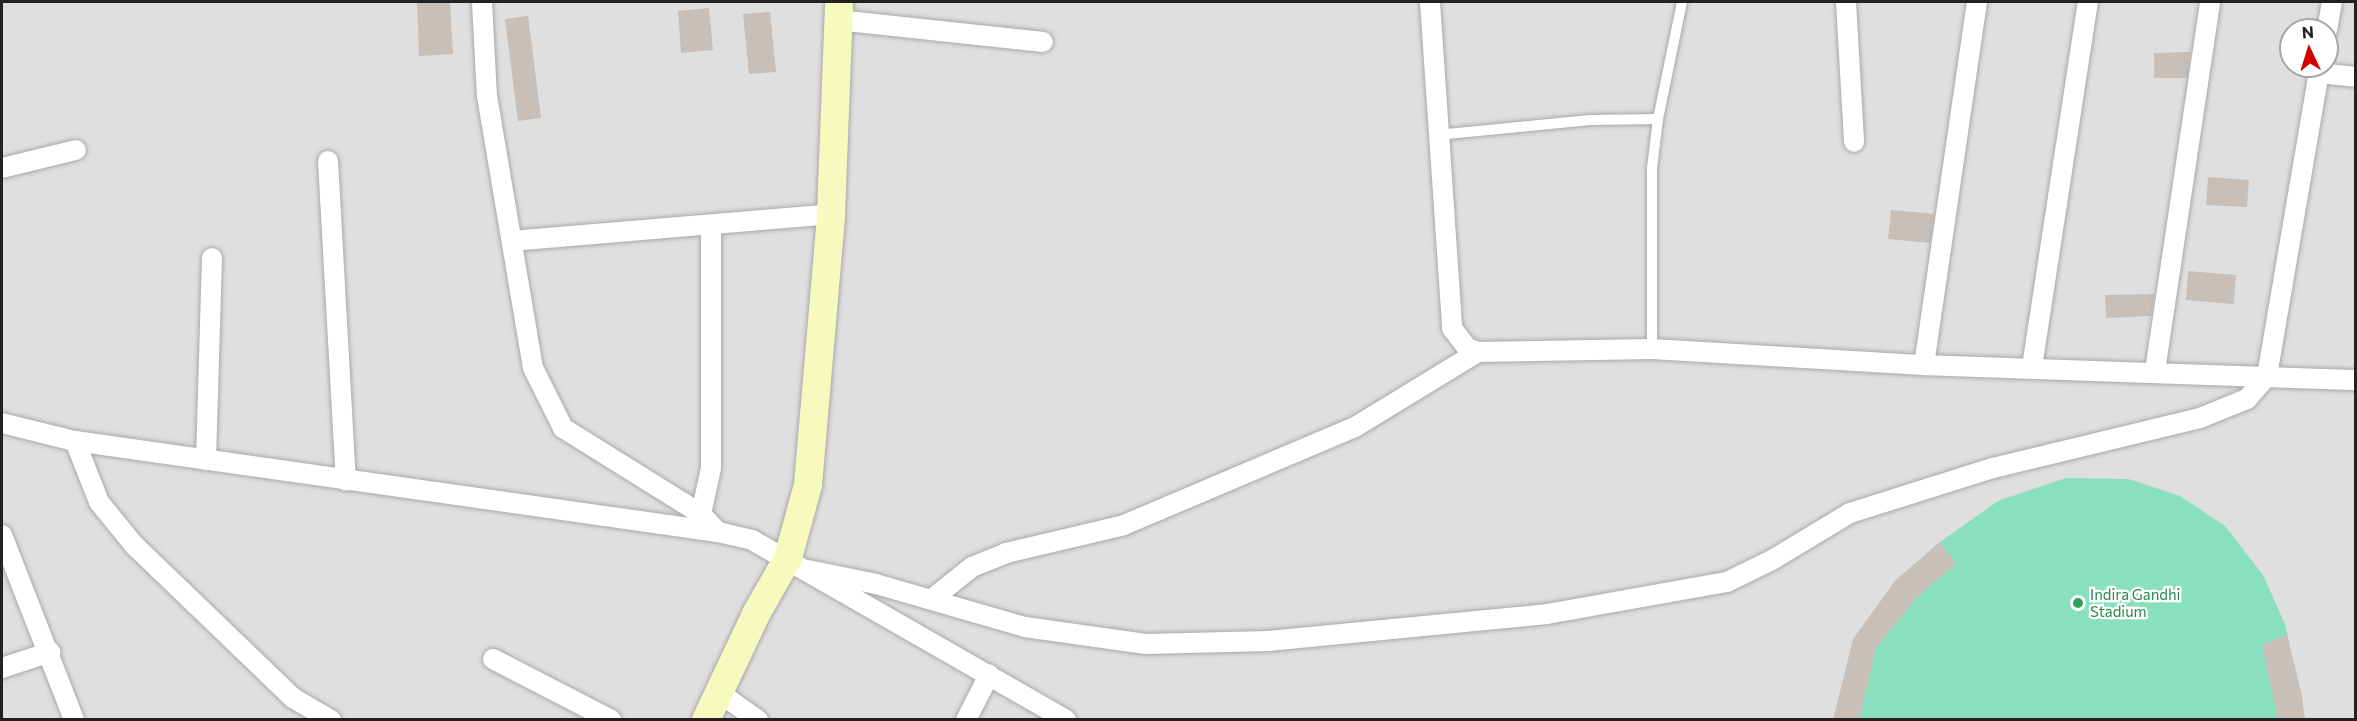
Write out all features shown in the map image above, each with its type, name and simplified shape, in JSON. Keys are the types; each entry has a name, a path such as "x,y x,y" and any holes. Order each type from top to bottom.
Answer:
{"street":[{"path":"482,2 488,96 533,368 563,428 701,514 718,532"},
{"path":"1430,2 1437,135 1452,328 1467,348 1478,352 1652,349 1924,365 2155,371 2355,380"},
{"path":"1846,2 1854,142"},
{"path":"1924,365 1977,2"},
{"path":"2032,368 2088,2"},
{"path":"2155,371 2210,2"},
{"path":"2329,18 2332,2"},
{"path":"706,720 718,692 798,564 808,485 831,214 838,11 1043,42"},
{"path":"2339,73 2355,77"},
{"path":"798,564 932,599 1025,627 1146,644 1268,641 1524,616 1671,594 1727,582 1772,560 1850,513 1993,468 2200,418 2247,399 2267,376 2318,78"},
{"path":"2,168 76,150"},
{"path":"328,161 346,480"},
{"path":"512,241 831,214"},
{"path":"701,514 711,468 711,225"},
{"path":"206,460 212,258"},
{"path":"932,599 972,567 1006,553 1124,525 1355,427 1478,352"},
{"path":"2,423 75,441 718,532 752,540 798,564 1065,720"},
{"path":"75,441 99,502 134,545 293,698 331,720"},
{"path":"2,535 50,652 74,720"},
{"path":"2,668 50,652"},
{"path":"493,659 610,720"},
{"path":"966,720 989,675"},
{"path":"718,692 758,720"}],"lane":[{"path":"1652,349 1652,168 1658,118 1682,2"},
{"path":"1437,135 1658,118"}],"shaded area":[{"path":"2,2 2355,2 2355,719 2,719"}],"green space":[{"name":"Indira Gandhi Stadium","path":"2066,478 2128,479 2180,496 2225,526 2263,575 2285,624 2305,719 1833,720 1895,581 1940,542 1998,501"}],"building":[{"path":"417,2 450,2 453,54 419,56"},
{"path":"709,8 713,50 681,53 678,11"},
{"path":"770,12 776,72 749,74 743,14"},
{"path":"528,16 541,118 518,121 505,19"},
{"path":"2190,52 2187,78 2154,78 2154,53"},
{"path":"2208,177 2249,180 2247,207 2206,205"},
{"path":"1891,210 1934,214 1930,243 1888,239"},
{"path":"2188,271 2236,275 2234,304 2186,300"},
{"path":"2154,294 2151,316 2106,318 2105,295"},
{"path":"1940,542 1956,564 1917,597 1876,649 1859,720 1833,720 1853,639 1895,581"},
{"path":"2287,634 2302,696 2305,720 2278,720 2262,645"}],"place":[{"name":"Indira Gandhi Stadium","path":"2078,603"}]}
